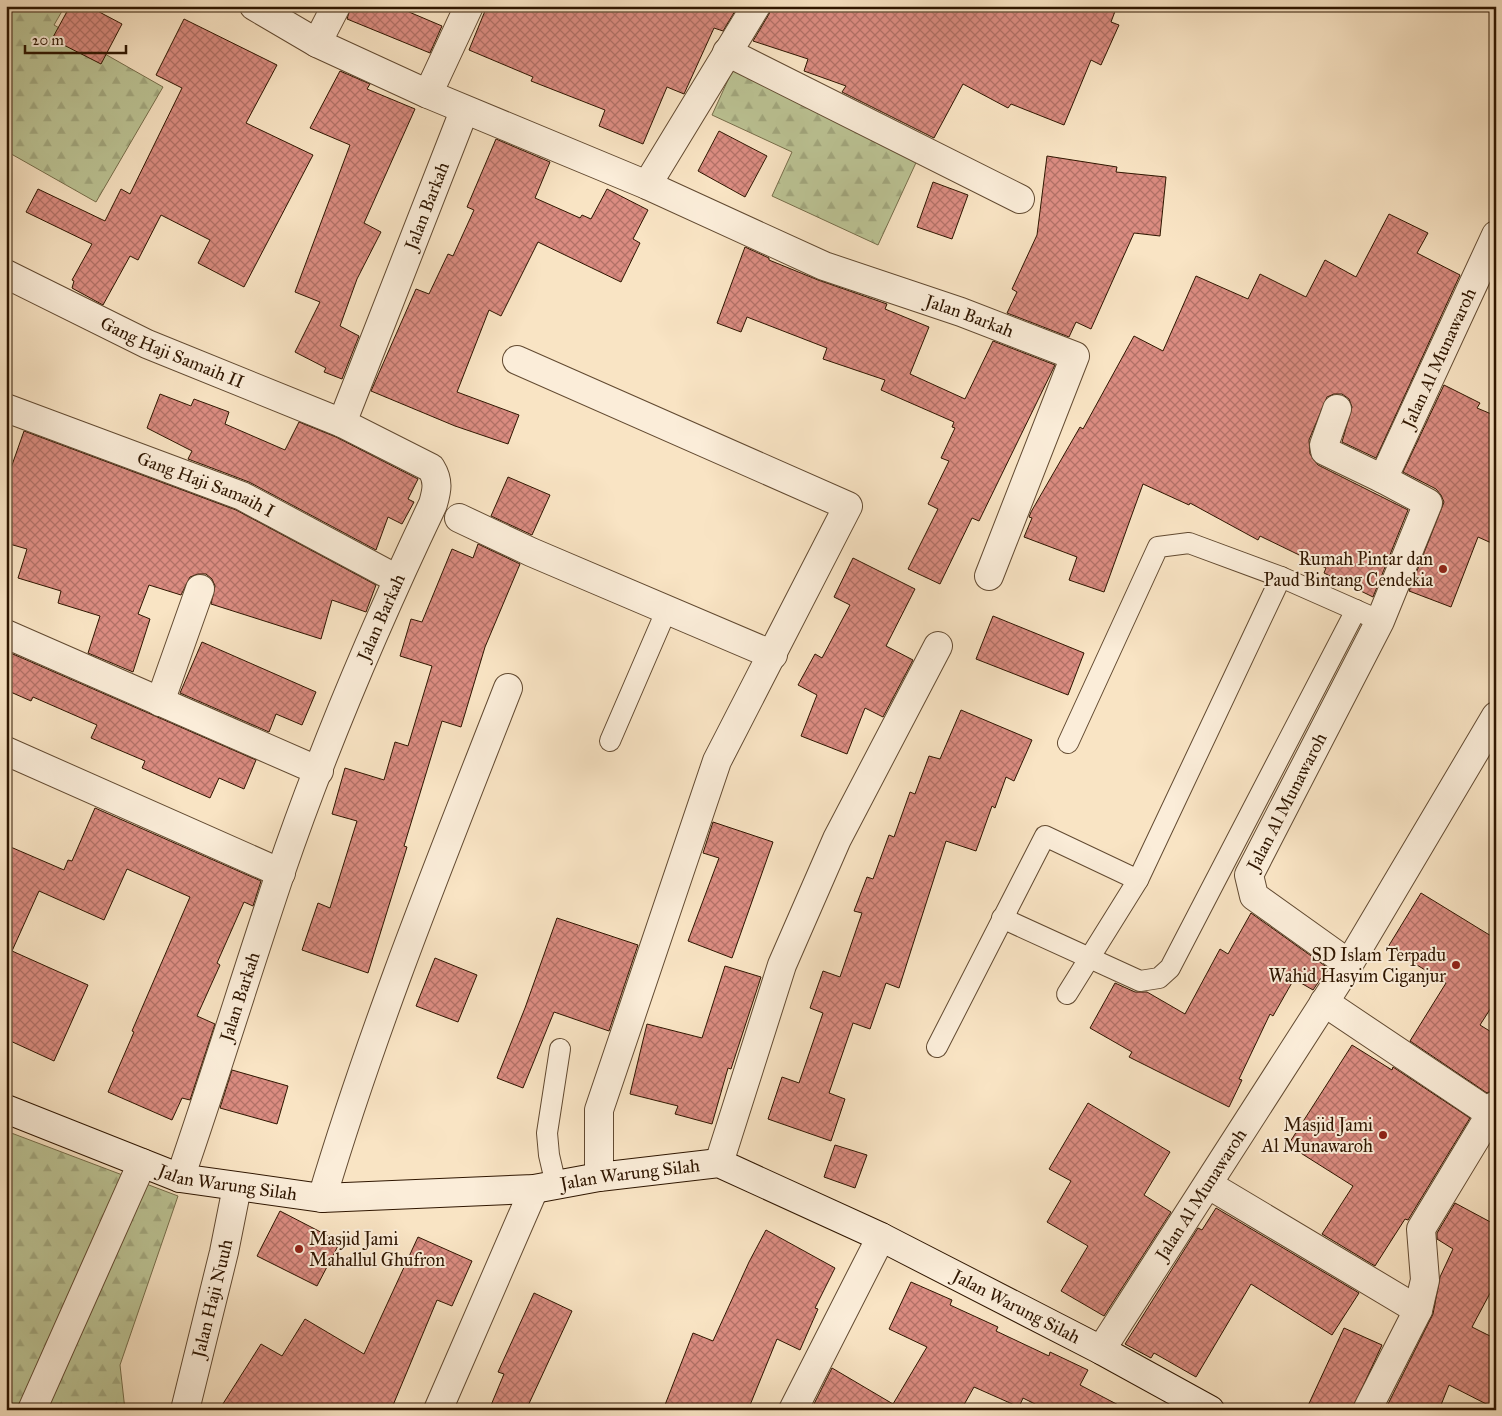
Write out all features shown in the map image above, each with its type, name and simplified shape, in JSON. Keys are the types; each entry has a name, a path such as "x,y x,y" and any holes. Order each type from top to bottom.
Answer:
{"street":[{"name":"Jalan Barkah","path":"254,6 317,43 464,111 647,185 824,266 961,312 1076,356 989,576"},
{"path":"317,43 336,6"},
{"path":"428,94 469,6"},
{"path":"647,185 756,6"},
{"path":"727,52 1020,199"},
{"name":"Jalan Barkah","path":"180,1178 281,873 319,771 397,579 433,504 437,478 431,468 342,423 464,111"},
{"name":"Jalan Al Munawaroh","path":"1383,479 1496,235"},
{"name":"Gang Haji Samaih II","path":"6,274 147,344 342,423"},
{"path":"518,360 848,506 773,655 716,761 599,1110 599,1177"},
{"name":"Gang Haji Samaih I","path":"6,408 242,496 397,579"},
{"name":"Jalan Al Munawaroh","path":"1101,1350 1348,964 1254,896 1249,875 1368,615 1428,503 1325,451 1324,445 1337,409"},
{"path":"459,518 531,552 773,655"},
{"path":"160,702 200,589"},
{"path":"6,634 319,771"},
{"path":"719,1163 782,966 837,838 938,646"},
{"path":"322,1198 345,1122 412,933 508,688"},
{"path":"1348,964 1496,716"},
{"path":"6,751 281,873"},
{"path":"1324,1002 1493,1110 1421,1229 1425,1280 1418,1310 1367,1410"},
{"name":"Jalan Warung Silah","path":"6,1109 180,1178 322,1198 545,1187 599,1177 719,1163 881,1237 1101,1350 1210,1410"},
{"path":"32,1410 142,1163"},
{"path":"1208,1185 1418,1310"},
{"name":"Jalan Haji Nuuh","path":"185,1410 224,1252 237,1187"},
{"path":"438,1410 545,1187"},
{"path":"793,1410 881,1237"}],"lane":[{"path":"1002,918 1140,981 1150,981 1159,978 1170,968 1368,615 1281,577 1188,543 1158,547 1068,743"},
{"path":"1067,994 1088,957 1138,880 1281,577"},
{"path":"610,741 667,609"},
{"path":"937,1046 1045,836 1138,880"},
{"path":"545,1187 549,1155 547,1134 560,1049"}],"green space":[{"path":"6,6 65,6 54,25 163,87 96,202 6,151"},
{"path":"733,69 920,154 878,245 772,196 792,152 712,115"},
{"path":"6,1131 178,1196 120,1365 125,1410 6,1410"}],"building":[{"path":"70,6 88,6 122,24 101,64 52,39"},
{"path":"351,6 395,6 442,26 430,53 347,19"},
{"path":"487,6 738,6 723,31 714,28 684,94 667,87 643,144 599,126 605,110 531,81 533,77 469,50"},
{"path":"772,6 1117,6 1111,22 1119,25 1101,65 1091,60 1064,125 1011,104 1008,108 963,84 934,138 842,92 846,86 804,71 808,59 753,41"},
{"path":"184,19 277,65 246,123 313,155 244,287 198,263 210,240 161,215 138,260 130,256 103,305 72,288 74,281 72,280 92,244 26,212 38,189 105,221 121,189 130,194 182,88 156,75"},
{"path":"340,71 370,84 367,89 415,109 364,223 381,232 357,279 340,326 359,336 342,379 324,372 326,368 295,352 320,302 295,292 350,145 310,128"},
{"path":"719,131 767,156 745,197 698,171"},
{"path":"496,139 550,162 535,198 580,218 582,215 591,219 607,189 648,210 633,239 640,243 621,282 538,242 501,316 489,310 457,392 519,415 508,444 455,426 371,391 416,289 429,294 448,254 453,256 474,210 467,207"},
{"path":"1047,156 1117,167 1116,172 1166,177 1160,236 1134,233 1091,329 1076,322 1069,337 1007,313 1017,292 1012,289 1037,235"},
{"path":"933,182 968,195 952,239 917,227"},
{"path":"1389,214 1428,233 1417,253 1460,275 1376,458 1342,442 1352,407 1349,399 1342,394 1334,394 1327,397 1309,440 1310,454 1318,465 1408,510 1373,597 1324,573 1326,568 1260,536 1258,540 1190,503 1189,505 1143,484 1104,592 1069,580 1077,557 1024,537 1032,518 1029,517 1031,512 1080,427 1083,429 1134,336 1163,351 1196,276 1248,299 1260,274 1306,297 1325,260 1356,277"},
{"path":"745,247 769,258 769,260 818,280 887,304 885,309 929,327 910,374 965,399 993,341 1055,365 979,521 972,518 940,584 908,569 938,509 928,504 949,461 941,458 955,428 952,427 954,422 881,390 885,380 823,359 827,348 747,317 741,332 717,323"},
{"path":"1444,385 1480,403 1477,408 1496,416 1496,545 1478,537 1451,607 1409,591 1444,502 1436,489 1403,472"},
{"path":"160,394 191,406 194,399 229,412 225,424 285,450 299,422 336,437 418,479 408,499 414,502 402,524 388,517 376,550 249,482 188,459 192,451 147,428"},
{"path":"24,431 236,510 376,585 366,612 332,600 321,639 211,604 215,586 212,579 206,574 198,574 190,577 181,595 149,585 138,614 150,619 133,672 88,653 100,616 58,603 61,591 18,578 27,549 6,543 6,482"},
{"path":"508,477 550,495 532,535 491,516"},
{"path":"478,544 520,564 485,647 461,727 442,721 404,846 407,847 368,973 302,950 318,903 330,908 357,821 332,814 345,768 384,780 395,742 408,746 432,666 400,656 411,619 422,622 452,549 473,558"},
{"path":"853,558 915,589 886,646 913,660 883,717 865,708 847,754 801,736 817,695 798,685 815,654 822,658 850,605 834,597"},
{"path":"993,616 1084,653 1068,695 976,659"},
{"path":"202,642 316,692 302,725 276,714 269,732 180,693"},
{"path":"6,651 256,760 244,789 219,778 210,798 142,768 145,761 91,738 97,725 33,697 31,701 6,690"},
{"path":"961,710 1032,740 1014,781 1006,777 995,808 992,806 976,851 946,841 899,988 886,983 870,1029 853,1023 829,1093 845,1099 831,1141 768,1119 782,1077 799,1083 823,1013 810,1008 823,971 840,977 862,913 854,911 867,877 873,879 889,835 894,837 910,792 915,794 929,756 940,759"},
{"path":"95,808 261,881 253,906 244,902 217,963 220,965 197,1016 215,1024 190,1100 182,1098 172,1120 108,1092 134,1032 132,1031 190,897 127,869 104,920 39,891 12,951 88,985 54,1061 6,1039 6,845 64,870 68,860 72,861"},
{"path":"713,822 773,842 732,958 688,941 719,858 703,853"},
{"name":"SD Islam Terpadu Wahid Hasyim Ciganjur","path":"1421,893 1496,939 1496,1000 1480,1025 1496,1035 1496,1089 1487,1093 1410,1041 1446,983 1388,947"},
{"path":"1251,913 1328,968 1313,990 1294,979 1273,1016 1270,1014 1239,1079 1242,1080 1229,1107 1129,1057 1132,1052 1090,1028 1115,983 1135,992 1147,992 1185,1014 1220,949 1228,954"},
{"path":"557,918 638,945 609,1031 554,1012 523,1088 497,1078 525,1008"},
{"path":"435,958 477,975 458,1022 416,1006"},
{"path":"725,966 761,977 731,1069 728,1068 712,1124 675,1114 678,1106 630,1094 647,1024 702,1038"},
{"name":"Masjid Jami Al Munawaroh","path":"1352,1045 1392,1070 1393,1067 1470,1118 1408,1220 1405,1219 1375,1266 1322,1234 1353,1186 1288,1145"},
{"path":"232,1070 288,1086 277,1124 220,1108"},
{"path":"1088,1103 1170,1152 1144,1195 1171,1212 1104,1316 1061,1291 1088,1246 1047,1222 1071,1181 1049,1169"},
{"path":"835,1145 867,1155 855,1188 824,1177"},
{"path":"1455,1203 1496,1225 1496,1282 1472,1327 1496,1339 1496,1409 1449,1385 1439,1410 1385,1410 1433,1314 1440,1277 1453,1249 1437,1239 1437,1233"},
{"path":"1216,1208 1359,1293 1332,1335 1251,1284 1196,1377 1154,1353 1151,1358 1125,1344 1198,1228 1202,1230"},
{"name":"Masjid Jami Mahallul Ghufron","path":"280,1211 340,1242 317,1286 257,1256"},
{"path":"766,1230 835,1268 815,1308 818,1309 800,1350 777,1339 748,1410 663,1410 693,1333 713,1341 749,1262"},
{"path":"418,1237 472,1261 452,1306 437,1300 391,1410 219,1410 261,1344 282,1356 305,1319 364,1354"},
{"path":"911,1282 952,1300 950,1305 998,1327 996,1331 1049,1356 1050,1352 1088,1370 1080,1385 1128,1410 1047,1410 1023,1398 1019,1407 974,1387 961,1410 811,1410 832,1368 893,1404 927,1347 889,1329"},
{"path":"534,1293 572,1311 526,1410 489,1410 504,1374 498,1372"},
{"path":"1344,1328 1382,1345 1352,1410 1306,1410"}],"place":[{"name":"Rumah Pintar dan Paud Bintang Cendekia","path":"1443,569"},
{"name":"SD Islam Terpadu Wahid Hasyim Ciganjur","path":"1456,965"},
{"name":"Masjid Jami Al Munawaroh","path":"1383,1135"},
{"name":"Masjid Jami Mahallul Ghufron","path":"299,1249"}]}
